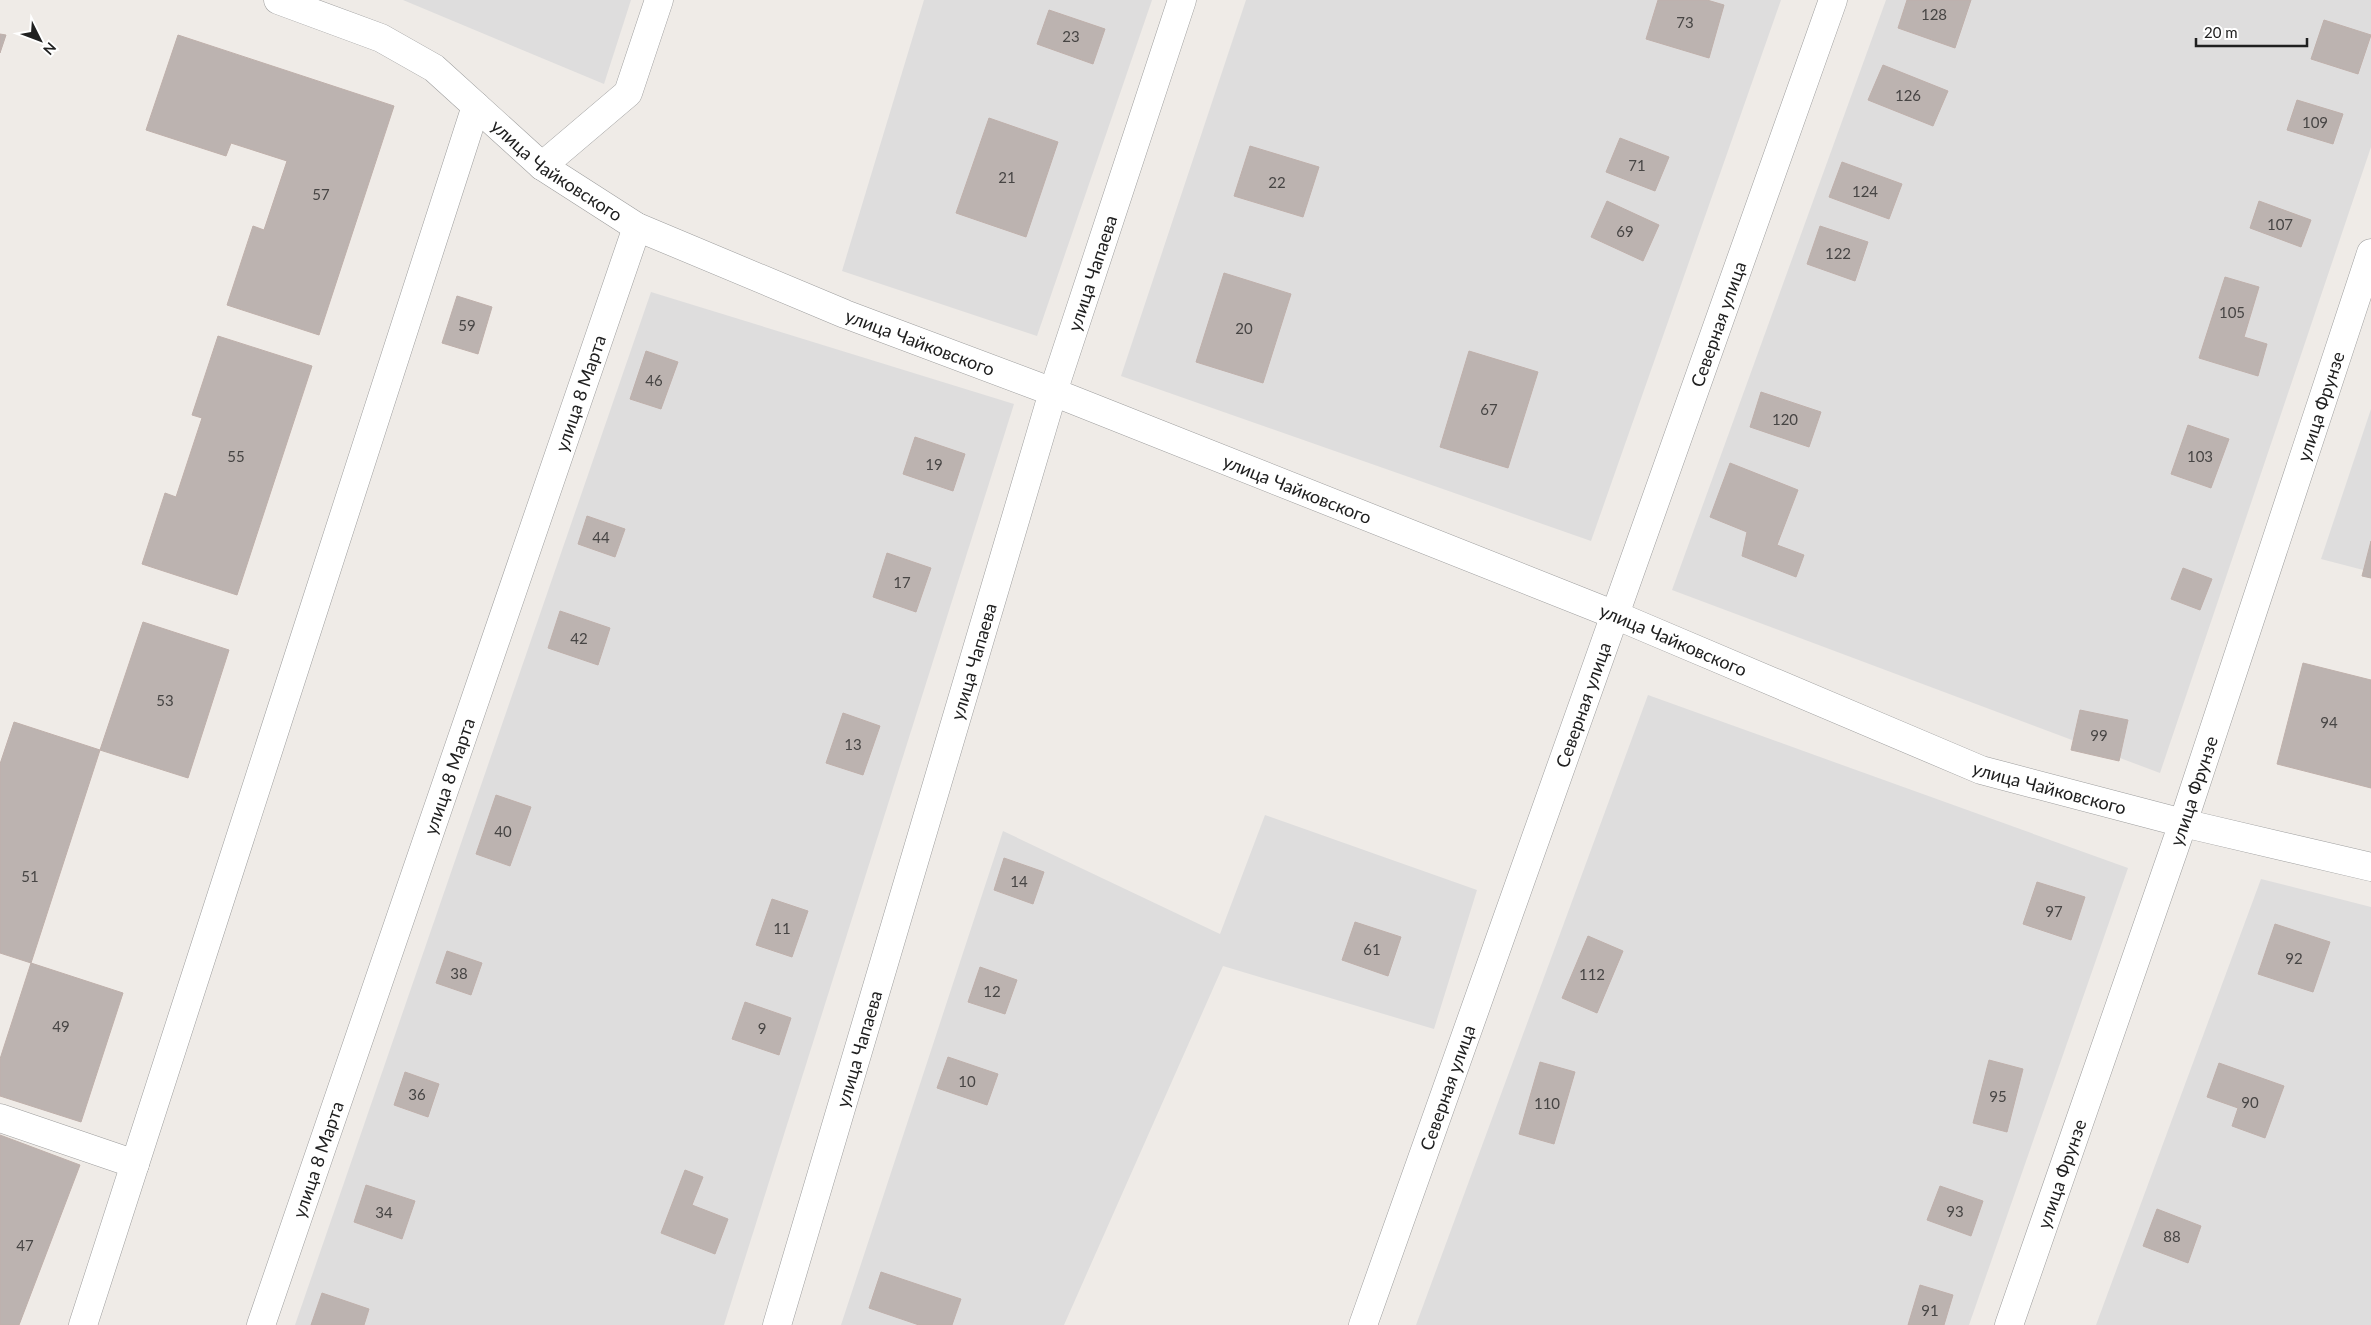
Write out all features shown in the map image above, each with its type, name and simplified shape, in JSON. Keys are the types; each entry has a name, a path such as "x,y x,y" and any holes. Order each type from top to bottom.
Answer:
{"street":[{"name":"улица Чайковского","path":"278,0 381,38 434,68 542,166 636,228 845,314 1053,392 1615,615 1981,770 2183,823 2371,867"},
{"path":"542,166 628,94 659,0"},
{"name":"улица Чапаева","path":"777,1325 1053,392 1182,0"},
{"name":"Северная улица","path":"1363,1325 1833,0"},
{"path":"83,1325 476,106"},
{"name":"улица 8 Марта","path":"261,1325 636,228"},
{"name":"улица Фрунзе","path":"2009,1325 2183,823 2371,253"},
{"path":"0,1118 135,1164"}],"shaded area":[{"path":"403,0 631,0 604,84"},
{"path":"924,0 1152,0 1037,336 842,271"},
{"path":"1246,0 1781,0 1591,541 1121,376"},
{"path":"1886,0 2371,0 2371,147 2160,773 1672,590"},
{"path":"651,292 1014,404 724,1325 295,1325"},
{"path":"2371,409 2371,572 2321,559"},
{"path":"1648,695 2128,868 1969,1325 1416,1325"},
{"path":"1265,815 1477,890 1434,1029 1223,966 1064,1325 841,1325 1003,831 1220,934"},
{"path":"2261,879 2371,907 2371,1325 2096,1325"}],"building":[{"path":"1658,0 1707,0 1724,5 1709,58 1646,39"},
{"path":"1907,0 1971,0 1955,48 1898,28"},
{"path":"1049,10 1105,29 1093,64 1037,44"},
{"path":"2324,20 2371,35 2358,74 2311,59"},
{"path":"0,34 6,35 0,53"},
{"path":"178,35 394,106 319,335 227,305 253,226 264,230 287,161 231,143 226,156 146,130"},
{"path":"1883,65 1948,91 1933,126 1868,100"},
{"path":"2297,100 2343,114 2333,144 2287,130"},
{"path":"989,118 1058,142 1026,237 956,213"},
{"path":"1620,138 1669,157 1655,191 1606,172"},
{"path":"1250,146 1319,167 1303,217 1234,196"},
{"path":"1842,162 1902,184 1889,219 1829,197"},
{"path":"1607,201 1659,225 1643,261 1591,237"},
{"path":"2259,201 2311,220 2301,247 2250,228"},
{"path":"1820,226 1868,242 1855,281 1807,264"},
{"path":"1224,273 1291,294 1263,383 1196,362"},
{"path":"2225,277 2259,287 2244,337 2267,344 2258,376 2199,358"},
{"path":"457,296 492,307 478,354 442,343"},
{"path":"218,336 312,366 237,595 142,564 165,493 176,497 202,418 192,415"},
{"path":"646,351 678,362 661,409 630,399"},
{"path":"1469,351 1538,372 1508,468 1440,447"},
{"path":"1761,392 1821,412 1809,447 1750,427"},
{"path":"2188,425 2229,439 2211,488 2171,474"},
{"path":"915,437 965,454 953,491 903,474"},
{"path":"1730,463 1798,490 1777,545 1804,555 1796,577 1742,556 1747,532 1710,517"},
{"path":"587,516 625,529 615,557 578,544"},
{"path":"2371,541 2371,578 2362,576"},
{"path":"887,553 931,568 916,612 873,597"},
{"path":"2183,568 2212,579 2200,610 2171,599"},
{"path":"560,611 610,628 598,665 548,648"},
{"path":"143,622 229,650 188,778 100,750"},
{"path":"2303,663 2371,680 2371,788 2277,764"},
{"path":"2080,710 2128,720 2119,761 2071,750"},
{"path":"843,713 880,726 863,775 826,763"},
{"path":"14,722 100,750 31,963 0,953 0,764"},
{"path":"496,795 531,807 510,866 476,854"},
{"path":"1004,858 1044,872 1033,904 994,890"},
{"path":"2037,882 2085,897 2071,940 2023,924"},
{"path":"772,899 808,911 792,957 756,945"},
{"path":"1355,922 1401,937 1388,976 1342,960"},
{"path":"2275,924 2330,942 2313,992 2258,974"},
{"path":"1588,936 1623,951 1597,1013 1562,998"},
{"path":"447,951 482,963 471,995 436,983"},
{"path":"31,963 123,993 81,1122 0,1096 0,1059"},
{"path":"980,967 1017,980 1005,1014 968,1002"},
{"path":"745,1002 791,1018 779,1055 732,1039"},
{"path":"948,1057 998,1074 987,1105 937,1088"},
{"path":"1989,1060 2023,1069 2007,1132 1973,1123"},
{"path":"1540,1062 1575,1072 1554,1144 1519,1134"},
{"path":"2219,1063 2284,1086 2265,1138 2232,1126 2238,1108 2207,1097"},
{"path":"405,1072 439,1084 428,1117 394,1105"},
{"path":"0,1135 80,1165 19,1325 0,1325"},
{"path":"685,1170 703,1177 692,1205 728,1219 715,1254 661,1233"},
{"path":"366,1185 415,1201 402,1239 354,1222"},
{"path":"1940,1186 1983,1201 1971,1236 1927,1220"},
{"path":"2157,1209 2201,1226 2188,1263 2143,1246"},
{"path":"881,1272 961,1299 952,1325 919,1325 869,1308"},
{"path":"1920,1285 1953,1295 1944,1325 1908,1325"},
{"path":"322,1293 369,1309 364,1325 311,1325"}]}
